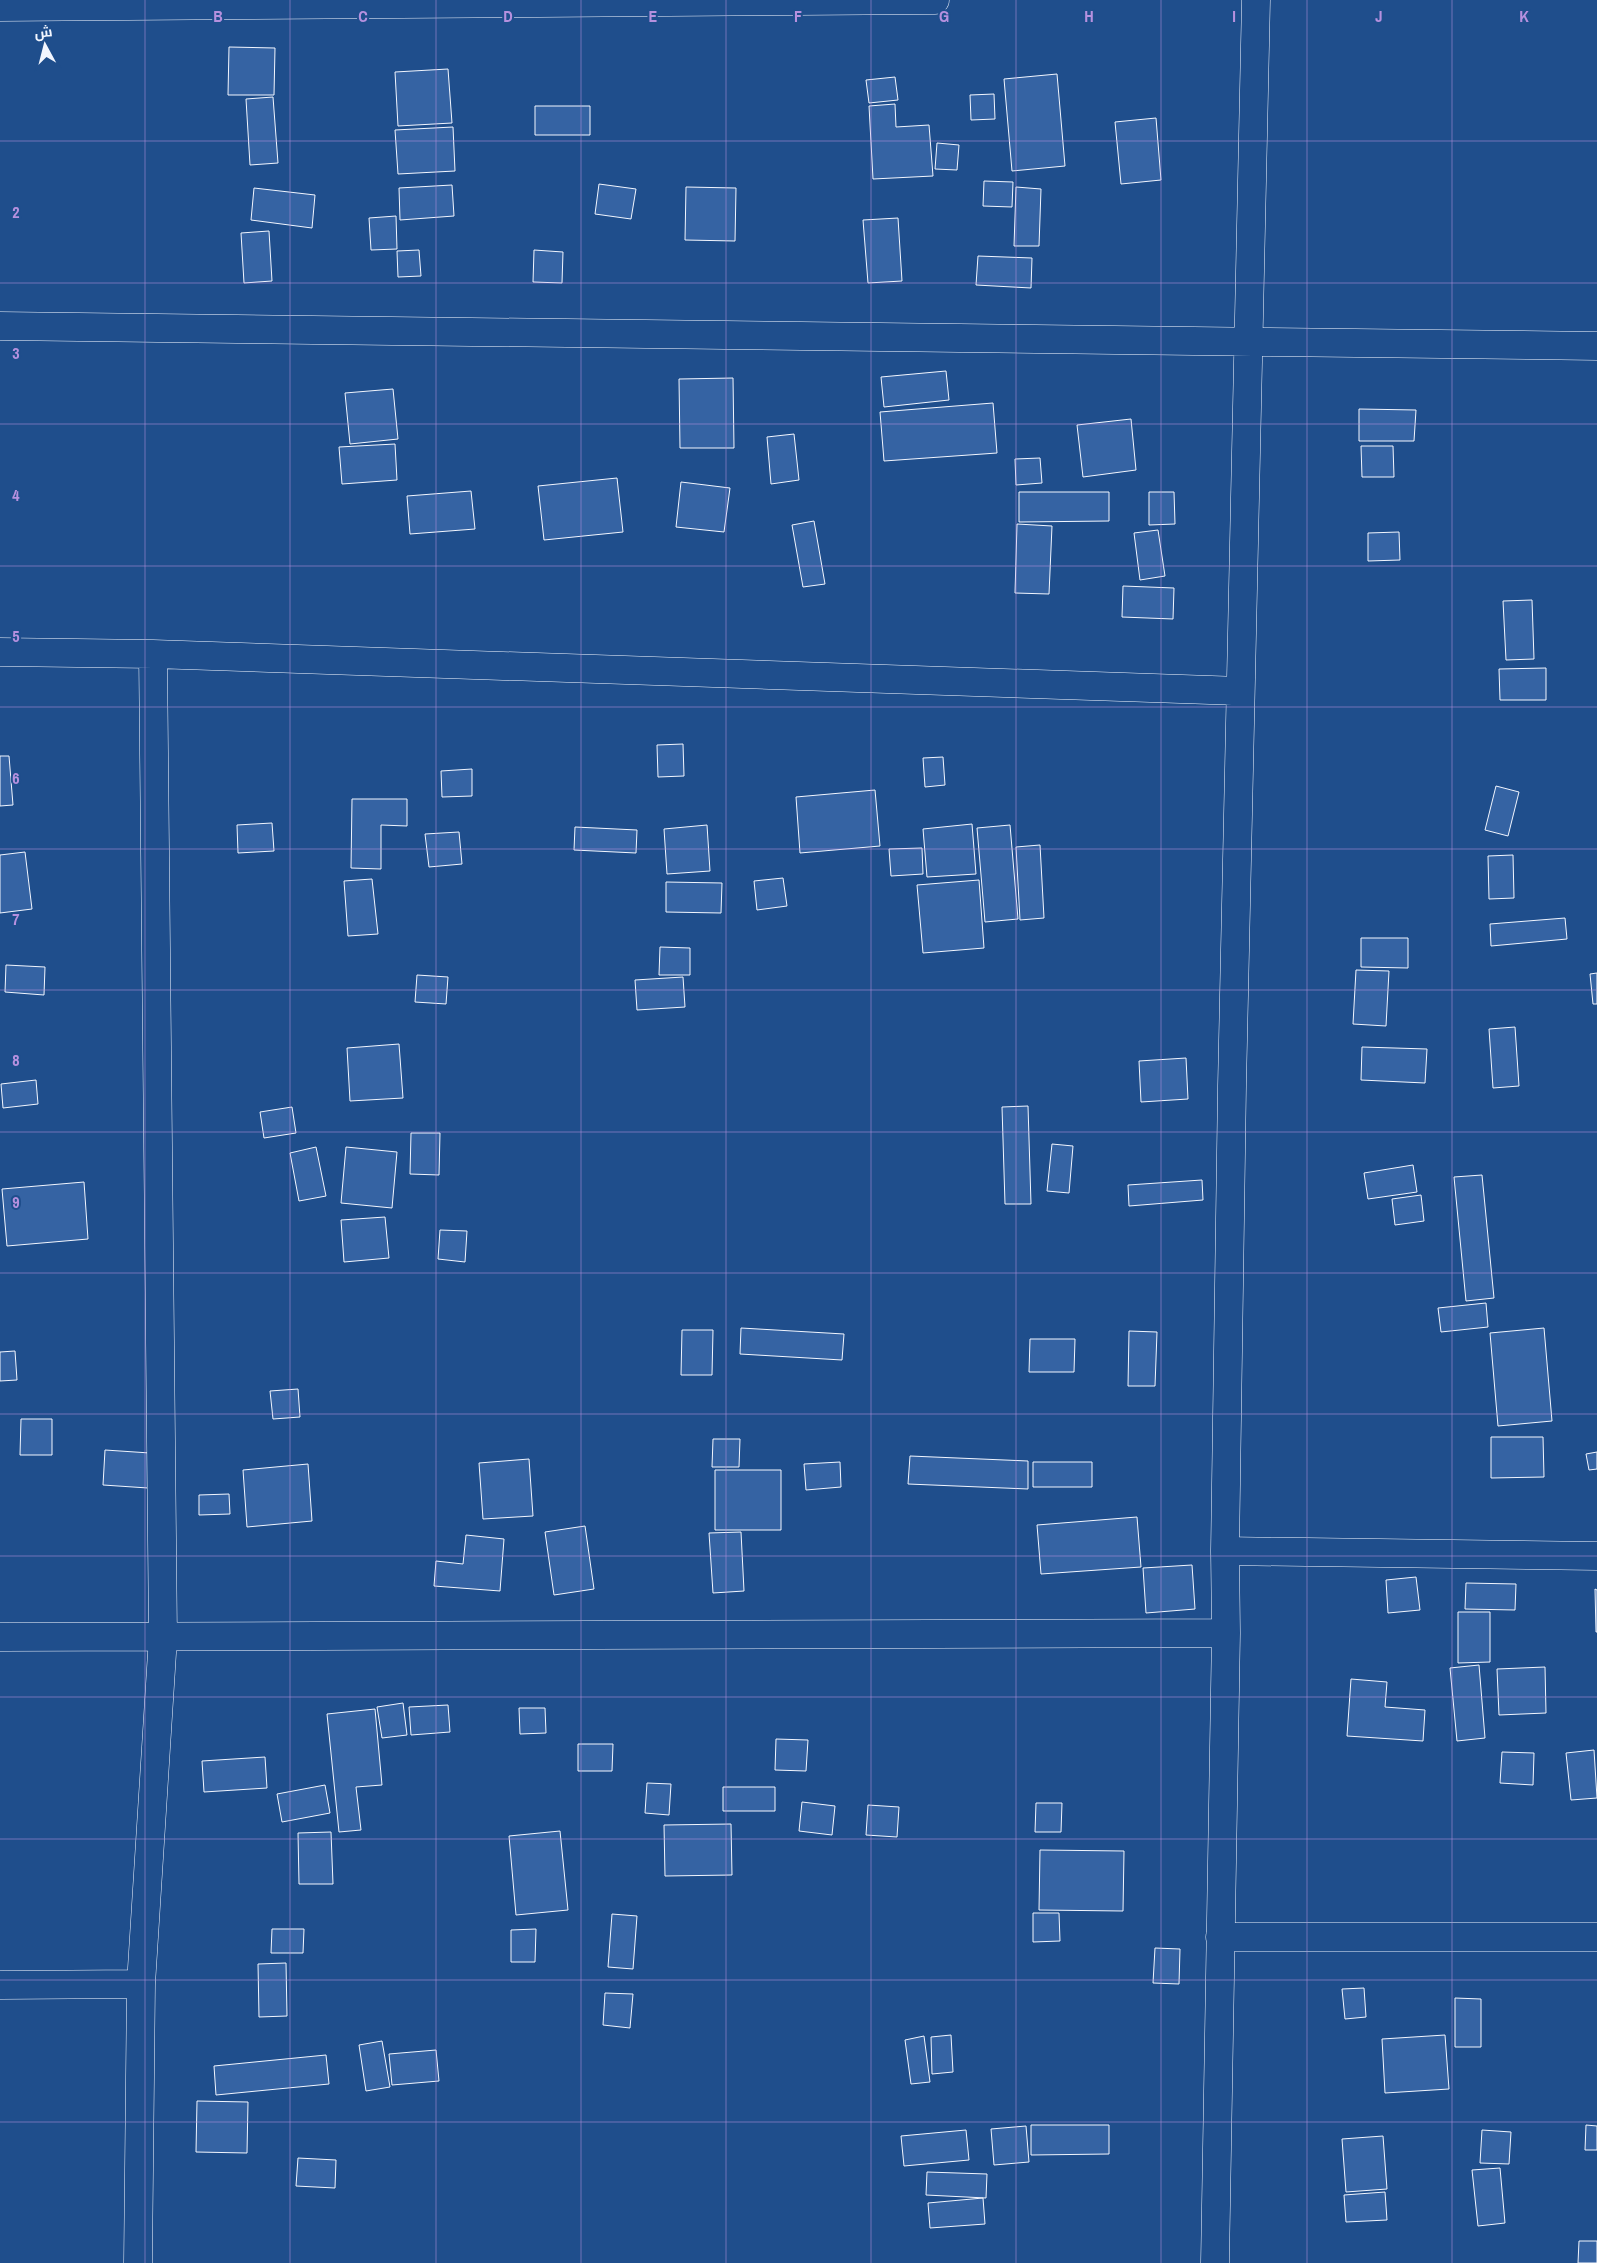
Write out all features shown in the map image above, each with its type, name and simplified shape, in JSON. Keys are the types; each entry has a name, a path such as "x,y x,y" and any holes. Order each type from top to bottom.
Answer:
{"street":[{"path":"0,7 935,0"},
{"path":"1215,2263 1240,691 1256,0"},
{"path":"0,326 1597,346"},
{"path":"0,652 153,654 1240,691"},
{"path":"138,2263 141,1984 163,1637 153,654"},
{"path":"1226,1551 1597,1556"},
{"path":"0,1637 1226,1633"},
{"path":"1220,1937 1597,1937"},
{"path":"0,1985 141,1984"}],"building":[{"path":"229,47 275,48 274,95 228,95"},
{"path":"448,69 452,123 398,126 395,72"},
{"path":"1057,74 1065,166 1012,171 1004,79"},
{"path":"895,77 898,100 869,103 866,80"},
{"path":"994,94 995,119 971,120 970,95"},
{"path":"273,97 278,163 250,165 246,99"},
{"path":"895,104 896,127 929,125 933,176 873,179 869,106"},
{"path":"535,106 590,106 590,135 535,135"},
{"path":"1156,118 1161,180 1121,184 1115,122"},
{"path":"453,127 455,171 398,174 395,130"},
{"path":"937,143 959,145 957,170 935,169"},
{"path":"984,181 1013,182 1012,207 983,206"},
{"path":"599,184 636,189 631,219 595,214"},
{"path":"452,185 454,216 400,220 399,188"},
{"path":"686,187 736,188 735,241 685,240"},
{"path":"1016,187 1041,189 1039,246 1014,246"},
{"path":"254,188 315,195 312,228 251,220"},
{"path":"396,216 397,249 371,250 369,218"},
{"path":"898,218 902,281 868,283 863,220"},
{"path":"269,231 272,281 244,283 241,233"},
{"path":"419,250 421,276 398,277 397,251"},
{"path":"534,250 563,252 562,283 533,282"},
{"path":"978,256 1032,258 1031,288 976,285"},
{"path":"946,371 949,400 884,407 881,377"},
{"path":"733,378 734,448 680,448 679,379"},
{"path":"393,389 398,439 350,444 345,393"},
{"path":"993,403 997,453 884,461 880,412"},
{"path":"1359,409 1416,410 1414,441 1359,441"},
{"path":"1131,419 1136,470 1083,477 1077,425"},
{"path":"794,434 799,480 771,484 767,437"},
{"path":"395,444 397,480 342,484 339,447"},
{"path":"1361,446 1393,446 1394,477 1362,477"},
{"path":"1040,458 1042,483 1016,485 1015,459"},
{"path":"617,478 623,532 544,540 538,486"},
{"path":"681,482 730,488 724,532 676,527"},
{"path":"471,491 475,529 410,534 407,496"},
{"path":"1019,492 1109,492 1109,521 1019,522"},
{"path":"1149,492 1174,492 1175,524 1149,525"},
{"path":"814,521 825,584 803,587 792,525"},
{"path":"1017,524 1052,526 1049,594 1015,593"},
{"path":"1158,530 1165,576 1140,580 1134,533"},
{"path":"1399,532 1400,560 1368,561 1368,533"},
{"path":"1123,586 1174,588 1173,619 1122,617"},
{"path":"1532,600 1534,659 1506,660 1503,601"},
{"path":"1546,668 1546,700 1500,700 1499,669"},
{"path":"683,744 684,776 658,777 657,745"},
{"path":"0,756 9,756 13,805 0,806"},
{"path":"943,757 945,785 925,787 923,758"},
{"path":"472,769 472,796 442,797 441,771"},
{"path":"1496,786 1519,792 1508,836 1485,830"},
{"path":"875,790 880,846 800,853 796,797"},
{"path":"352,799 407,799 407,826 381,825 381,869 351,868"},
{"path":"272,823 274,851 238,853 237,825"},
{"path":"972,824 976,874 927,877 923,829"},
{"path":"707,825 710,871 667,874 664,829"},
{"path":"1010,825 1018,919 985,922 977,828"},
{"path":"575,827 637,830 636,853 574,850"},
{"path":"459,832 462,864 429,867 425,834"},
{"path":"1040,845 1044,918 1020,920 1016,847"},
{"path":"922,848 923,874 891,876 889,849"},
{"path":"25,852 32,909 0,913 0,855"},
{"path":"1513,855 1514,898 1489,899 1488,856"},
{"path":"783,878 787,906 757,910 754,881"},
{"path":"372,879 378,934 348,936 344,881"},
{"path":"979,880 984,948 923,953 917,885"},
{"path":"666,882 722,883 721,913 666,912"},
{"path":"1565,918 1567,939 1491,946 1490,924"},
{"path":"1361,938 1408,938 1408,968 1361,967"},
{"path":"660,947 690,948 690,975 659,975"},
{"path":"6,965 45,967 44,995 5,992"},
{"path":"1356,970 1389,971 1386,1026 1353,1024"},
{"path":"1597,973 1597,1004 1593,1004 1590,974"},
{"path":"417,975 448,977 446,1004 415,1002"},
{"path":"683,977 685,1007 637,1010 635,980"},
{"path":"1515,1027 1519,1086 1493,1088 1489,1029"},
{"path":"399,1044 403,1098 350,1101 347,1048"},
{"path":"1362,1047 1427,1049 1425,1083 1361,1080"},
{"path":"1186,1058 1188,1099 1141,1102 1139,1061"},
{"path":"36,1080 38,1104 3,1108 1,1084"},
{"path":"1028,1106 1031,1204 1005,1204 1002,1107"},
{"path":"292,1107 296,1133 264,1138 260,1112"},
{"path":"411,1133 440,1133 439,1175 410,1174"},
{"path":"1052,1144 1073,1146 1069,1193 1047,1191"},
{"path":"316,1147 326,1196 299,1201 290,1153"},
{"path":"346,1147 397,1152 392,1208 341,1203"},
{"path":"1413,1165 1417,1192 1368,1199 1364,1173"},
{"path":"1482,1175 1494,1298 1466,1301 1454,1177"},
{"path":"1202,1180 1203,1200 1129,1206 1128,1185"},
{"path":"84,1182 88,1239 7,1246 2,1189"},
{"path":"1421,1195 1424,1221 1395,1225 1392,1199"},
{"path":"385,1217 389,1258 344,1262 341,1220"},
{"path":"440,1230 467,1231 465,1262 438,1259"},
{"path":"1486,1303 1488,1327 1441,1332 1438,1308"},
{"path":"741,1328 844,1334 842,1360 740,1354"},
{"path":"1544,1328 1552,1421 1498,1426 1490,1333"},
{"path":"682,1330 713,1330 712,1375 681,1375"},
{"path":"1129,1331 1157,1332 1155,1386 1128,1386"},
{"path":"1030,1339 1075,1339 1074,1372 1029,1372"},
{"path":"15,1351 17,1380 0,1381 0,1352"},
{"path":"298,1389 300,1417 273,1419 270,1391"},
{"path":"21,1419 52,1419 52,1455 20,1455"},
{"path":"1491,1437 1543,1437 1544,1477 1491,1478"},
{"path":"713,1439 740,1439 739,1467 712,1467"},
{"path":"105,1450 150,1453 148,1488 103,1485"},
{"path":"1597,1452 1597,1469 1589,1470 1586,1454"},
{"path":"910,1456 1028,1461 1028,1489 908,1484"},
{"path":"529,1459 533,1516 483,1519 479,1463"},
{"path":"840,1462 841,1487 806,1490 804,1464"},
{"path":"1033,1462 1092,1462 1092,1487 1033,1487"},
{"path":"308,1464 312,1521 247,1527 243,1470"},
{"path":"715,1470 781,1470 781,1530 715,1530"},
{"path":"229,1494 230,1514 199,1515 199,1495"},
{"path":"1137,1517 1141,1567 1041,1574 1037,1525"},
{"path":"585,1526 594,1589 554,1595 545,1532"},
{"path":"741,1532 744,1591 713,1593 709,1533"},
{"path":"466,1535 504,1539 500,1591 434,1586 436,1561 463,1564"},
{"path":"1192,1565 1195,1609 1146,1613 1143,1568"},
{"path":"1416,1577 1420,1610 1388,1613 1386,1580"},
{"path":"1466,1583 1516,1584 1515,1610 1465,1609"},
{"path":"1595,1589 1597,1590 1597,1632 1596,1632"},
{"path":"1458,1612 1490,1612 1490,1662 1458,1663"},
{"path":"1479,1665 1485,1738 1457,1741 1450,1668"},
{"path":"1545,1667 1546,1713 1499,1715 1497,1669"},
{"path":"1351,1679 1387,1682 1385,1707 1425,1710 1423,1741 1347,1736"},
{"path":"403,1703 407,1735 382,1738 377,1707"},
{"path":"448,1705 450,1732 411,1735 409,1707"},
{"path":"519,1708 545,1708 546,1733 520,1734"},
{"path":"375,1709 382,1785 356,1787 361,1830 339,1832 327,1714"},
{"path":"776,1739 808,1740 806,1771 775,1770"},
{"path":"578,1744 613,1744 612,1771 578,1771"},
{"path":"1594,1750 1597,1798 1571,1800 1566,1753"},
{"path":"1502,1752 1534,1753 1533,1785 1500,1783"},
{"path":"265,1757 267,1788 204,1792 202,1761"},
{"path":"647,1783 671,1784 669,1815 645,1813"},
{"path":"325,1785 330,1813 282,1822 277,1794"},
{"path":"723,1787 775,1787 775,1811 723,1811"},
{"path":"802,1802 835,1806 832,1835 799,1831"},
{"path":"1036,1803 1062,1803 1061,1832 1035,1832"},
{"path":"868,1805 899,1807 897,1837 866,1835"},
{"path":"731,1824 732,1875 665,1876 664,1825"},
{"path":"560,1831 568,1910 516,1915 509,1836"},
{"path":"331,1832 333,1884 299,1884 298,1833"},
{"path":"1040,1850 1124,1851 1123,1911 1039,1910"},
{"path":"1033,1913 1059,1913 1060,1941 1033,1942"},
{"path":"612,1914 637,1916 633,1969 608,1967"},
{"path":"272,1929 304,1929 303,1953 271,1953"},
{"path":"536,1929 535,1962 511,1962 511,1930"},
{"path":"1155,1948 1180,1949 1179,1984 1153,1983"},
{"path":"286,1963 287,2016 259,2017 258,1964"},
{"path":"1364,1988 1366,2017 1345,2019 1342,1989"},
{"path":"605,1993 633,1994 630,2028 603,2025"},
{"path":"1455,1998 1481,1999 1481,2047 1455,2047"},
{"path":"951,2035 953,2072 932,2074 931,2037"},
{"path":"1445,2035 1449,2089 1385,2093 1382,2039"},
{"path":"924,2036 930,2082 911,2084 905,2040"},
{"path":"382,2041 390,2087 366,2091 359,2045"},
{"path":"436,2050 439,2081 392,2085 389,2054"},
{"path":"326,2055 329,2084 216,2095 214,2066"},
{"path":"197,2101 248,2102 247,2153 196,2152"},
{"path":"1031,2125 1109,2125 1109,2154 1031,2155"},
{"path":"1586,2125 1597,2126 1597,2150 1585,2150"},
{"path":"1026,2126 1029,2162 994,2165 991,2129"},
{"path":"966,2130 969,2160 904,2166 901,2136"},
{"path":"1482,2130 1511,2132 1509,2164 1480,2163"},
{"path":"1383,2136 1387,2189 1346,2192 1342,2139"},
{"path":"298,2158 336,2160 335,2188 296,2186"},
{"path":"1500,2168 1505,2223 1478,2226 1472,2170"},
{"path":"927,2172 987,2174 986,2198 926,2195"},
{"path":"1385,2192 1387,2220 1346,2222 1344,2195"},
{"path":"983,2198 985,2224 930,2228 928,2203"},
{"path":"1579,2241 1597,2241 1597,2263 1578,2263"}]}
